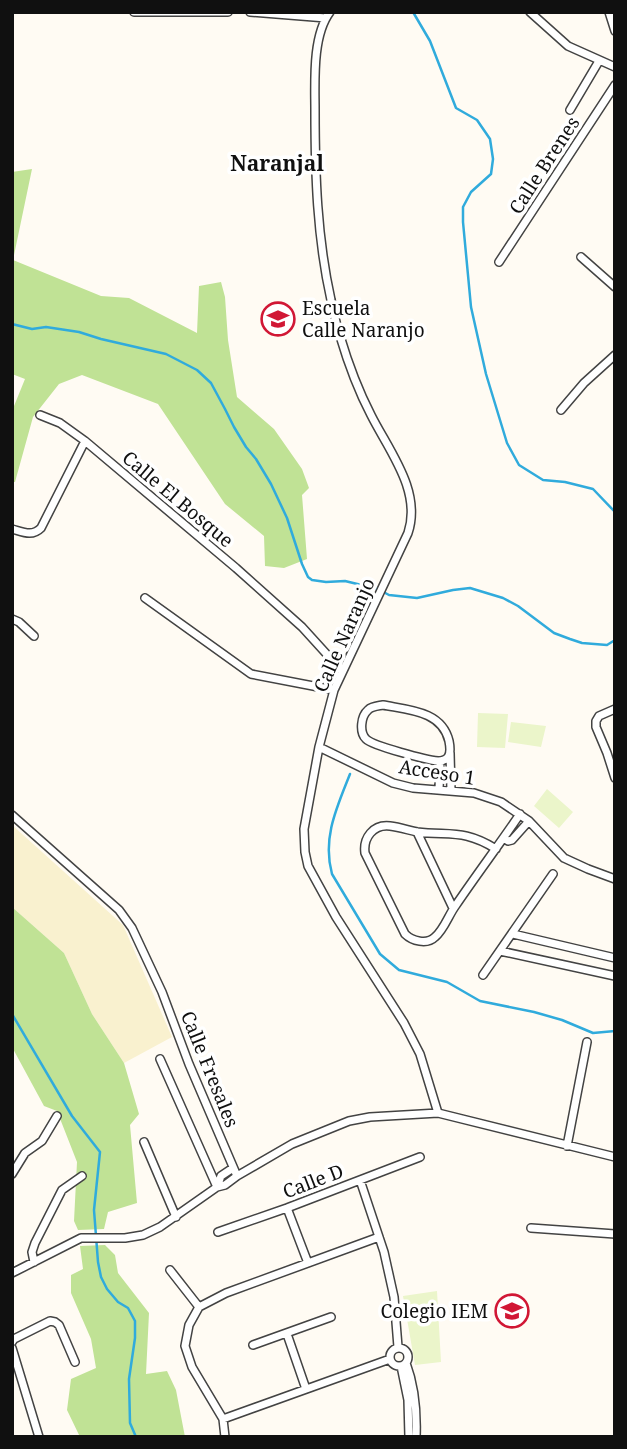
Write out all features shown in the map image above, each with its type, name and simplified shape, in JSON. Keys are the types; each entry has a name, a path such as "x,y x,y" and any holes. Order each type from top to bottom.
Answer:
{"street":[{"path":"134,12 228,12"},
{"path":"250,12 328,15"},
{"path":"530,12 568,46 615,67"},
{"path":"609,12 615,31"},
{"name":"Calle Naranjo","path":"328,15 319,39 315,66 315,180 325,274 339,333 350,365 370,413 399,467 411,498 412,512 408,533 334,690 319,747 304,829 305,852 308,866 336,917 412,1040 428,1075 438,1113"},
{"path":"570,110 599,61"},
{"name":"Calle Brenes","path":"499,262 615,85"},
{"path":"581,257 615,287"},
{"path":"561,410 584,383 615,355"},
{"name":"Calle El Bosque","path":"40,415 60,423 85,441 226,559 293,619 342,671"},
{"path":"12,529 30,534 38,532 85,441"},
{"path":"145,598 251,674 334,690"},
{"path":"12,619 34,636"},
{"path":"450,750 448,757 440,761 366,739 362,732 363,716 374,706 383,705 425,714 441,724 446,732 450,750 450,791"},
{"path":"615,709 599,716 596,721 615,778"},
{"name":"Acceso 1","path":"319,747 393,783 413,788 474,793 501,802 529,821 564,858 615,878"},
{"path":"439,790 440,761"},
{"path":"496,849 459,833 417,832 391,826 376,828 366,839 364,847 405,934 409,938 429,941 436,937 453,908 496,849 504,838 520,814"},
{"name":"Calle Fresales","path":"12,815 119,911 132,928 162,992 235,1172"},
{"path":"504,838 512,840 529,821"},
{"path":"417,832 453,908"},
{"path":"483,975 554,874"},
{"path":"513,934 615,958"},
{"path":"561,963 566,947"},
{"path":"500,951 615,976"},
{"path":"567,1146 587,1042"},
{"path":"160,1059 217,1187"},
{"path":"12,1273 84,1237 125,1238 143,1235 176,1217 217,1187 221,1176 349,1121 370,1117 438,1113 615,1157"},
{"path":"12,1174 25,1153 42,1141 57,1116"},
{"path":"144,1142 176,1217"},
{"name":"Calle D","path":"218,1233 420,1157"},
{"path":"34,1262 32,1252 35,1243 62,1190 82,1176"},
{"path":"360,1180 384,1252 394,1297 398,1347"},
{"path":"287,1208 308,1263"},
{"path":"531,1228 615,1234"},
{"path":"225,1437 223,1419 192,1367 185,1346 189,1325 199,1307 226,1293 379,1237"},
{"path":"170,1270 199,1307"},
{"path":"253,1345 331,1317"},
{"path":"12,1342 50,1321 55,1322 59,1325 75,1362"},
{"path":"286,1334 306,1389"},
{"path":"398,1347 392,1350 390,1359 393,1364 404,1364"},
{"path":"398,1347 407,1351 409,1357 404,1364 409,1437"},
{"path":"12,1348 39,1437"},
{"path":"223,1419 390,1359"},
{"path":"404,1364 411,1374 415,1396 416,1437"}],"shaded area":[{"path":"12,825 123,925 172,1037 124,1063 92,1014 64,953 12,907"}],"green space":[{"path":"32,169 13,260 101,296 129,298 197,333 199,286 221,282 237,397 274,429 302,469 309,488 302,495 307,559 284,568 265,566 264,536 225,504 158,404 82,375 59,384 33,417 15,482 12,482 12,411 25,379 12,374 12,172"},
{"path":"478,713 508,714 505,748 477,747"},
{"path":"511,722 546,726 541,747 508,742"},
{"path":"547,789 573,812 559,828 534,806"},
{"path":"12,907 64,953 92,1014 124,1063 139,1114 130,1125 137,1203 108,1212 104,1229 78,1230 74,1221 77,1162 57,1111 44,1106 12,1047"},
{"path":"105,1245 115,1255 118,1273 149,1313 146,1374 167,1371 176,1390 185,1437 80,1437 67,1410 71,1379 96,1368 91,1339 71,1293 71,1275 83,1269 80,1246"},
{"path":"437,1291 441,1362 415,1365 403,1296"}],"waterway":[{"path":"413,12 430,41 456,108 477,120 490,139 493,159 491,174 471,192 463,207 463,222 471,307 486,374 507,443 519,465 543,480 593,489 615,512"},
{"path":"12,324 32,329 46,327 79,332 166,354 197,370 211,383 234,427 271,484 287,518 302,564 312,580 345,581 378,589 389,595 417,598 470,588 503,598 554,633 570,639 607,645 615,640"},
{"path":"350,774 332,823 329,861 332,874 380,954 399,970 447,982 480,1001 534,1012 593,1033 615,1031"},
{"path":"12,1014 72,1116 100,1152 94,1210 98,1262 107,1289 118,1302 128,1308 135,1321 129,1379 130,1423 136,1437"}],"place":[{"name":"Escuela Calle Naranjo","path":"278,319"},
{"name":"Colegio IEM","path":"512,1311"}],"district":[{"name":"Naranjal","path":"277,163"}]}
